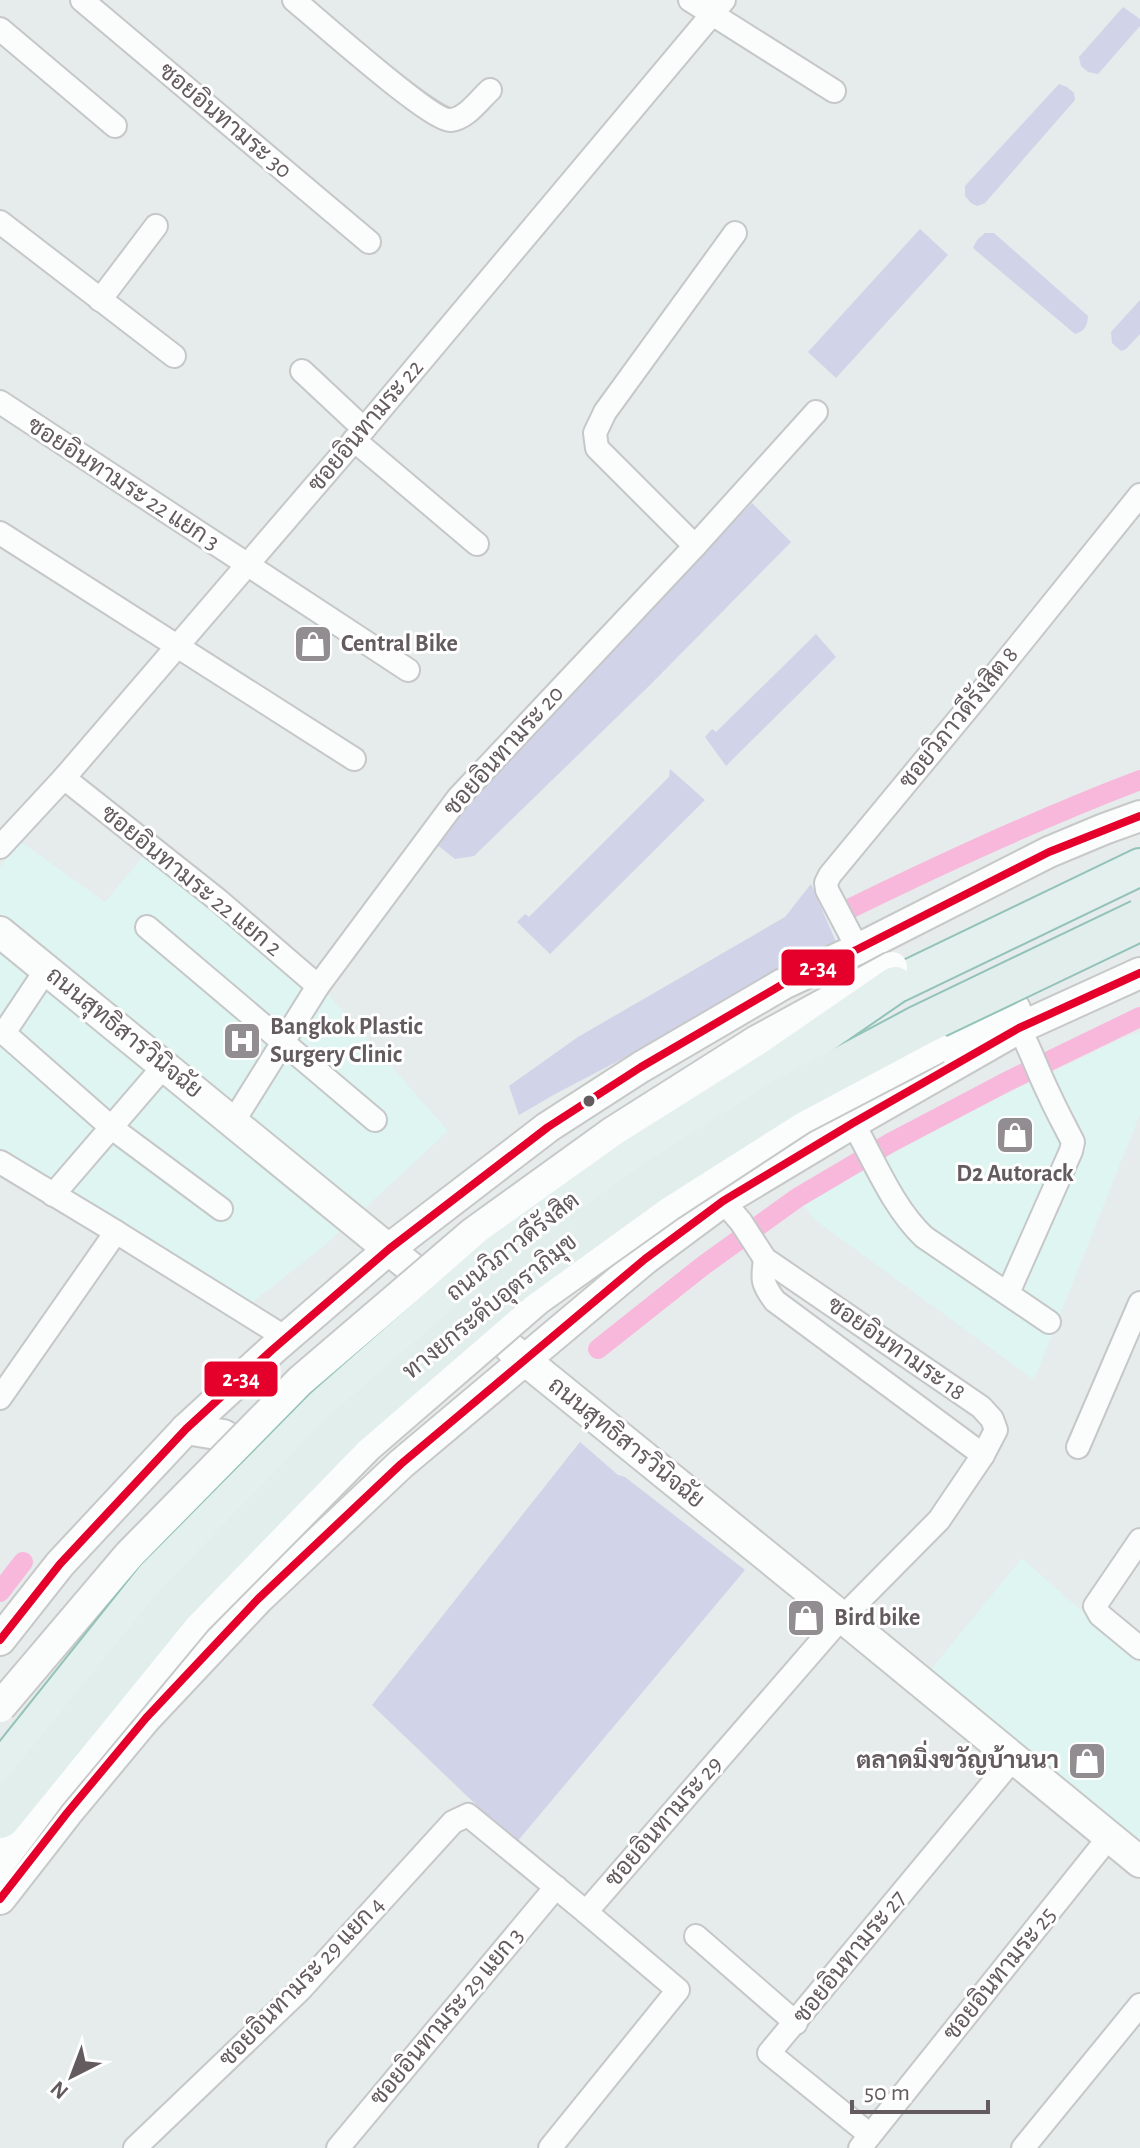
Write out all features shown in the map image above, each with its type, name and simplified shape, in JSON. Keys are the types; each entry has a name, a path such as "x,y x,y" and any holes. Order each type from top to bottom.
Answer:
{"highway":[{"name":"ถนนวิภาวดีรังสิต","path":"0,1771 154,1578 335,1396 497,1254 633,1157 773,1069 894,976 1140,867"},
{"name":"ทางยกระดับอุตราภิมุข","path":"0,1782 156,1587 326,1415 497,1263 635,1164 774,1075 909,1003 1140,894"},
{"name":"ถนนวิภาวดีรังสิต","path":"0,1807 170,1597 342,1422 513,1273 649,1175 772,1097 929,1033 1140,912"},
{"name":"ทางยกระดับอุตราภิมุข","path":"0,1818 174,1604 344,1429 515,1281 652,1182 786,1097 921,1025 1140,920"}],"main road":[{"path":"0,1640 60,1564 186,1429 389,1249 548,1127 641,1067 783,984 1049,852 1140,816"},
{"path":"0,1707 129,1555 300,1381 473,1233 613,1132 755,1042 894,976 1140,851"},
{"name":"ถนนสุทธิสารวินิจฉัย","path":"0,932 1140,1862"},
{"path":"0,1863 49,1797 197,1619 367,1447 538,1299 670,1205 929,1033 1059,988 1140,969"},
{"path":"548,1127 518,1177 518,1203 568,1264 595,1274 743,1224 859,1133 1019,1028 1140,969"},
{"path":"641,1067 640,1108 691,1185 743,1224"},
{"path":"0,1899 146,1718 258,1599 401,1464 645,1259"},
{"path":"279,1344 320,1335 368,1342 410,1386 417,1414 401,1464"},
{"path":"186,1429 223,1435 247,1448 300,1497 312,1518 316,1543"}],"street":[{"name":"ซอยอินทามระ 30","path":"82,0 369,242"},
{"path":"294,0 438,117 450,120 465,115 490,90"},
{"path":"690,0 719,8 834,91"},
{"name":"ซอยอินทามระ 22","path":"0,847 64,778 247,566 719,8"},
{"path":"0,29 115,126"},
{"path":"0,222 174,356"},
{"path":"100,300 156,226"},
{"path":"695,546 597,448 595,433 605,412 735,233"},
{"path":"302,371 359,435 477,544"},
{"name":"ซอยอินทามระ 22 แยก 3","path":"0,402 408,670"},
{"name":"ซอยอินทามระ 20","path":"233,1122 318,986 458,798 695,546 816,412"},
{"name":"ซอยวิภาวดีรังสิต 8","path":"858,949 827,890 830,875 1140,495"},
{"path":"0,533 354,759"},
{"name":"ซอยอินทามระ 22 แยก 2","path":"64,778 218,900 318,986"},
{"path":"147,927 375,1120"},
{"path":"46,970 4,1033 112,1128 221,1209"},
{"path":"1008,1293 1073,1142 1019,1028"},
{"path":"53,1195 164,1066"},
{"path":"859,1133 913,1226 924,1237 1049,1322"},
{"path":"0,1162 116,1232 279,1344"},
{"name":"ซอยอินทามระ 18","path":"743,1224 981,1407 992,1419 996,1430 939,1520 843,1618"},
{"name":"ซอยอินทามระ 18","path":"743,1224 762,1279 775,1301 983,1455"},
{"path":"0,1398 116,1232"},
{"path":"1078,1447 1140,1303"},
{"path":"1140,1540 1095,1606 1100,1615 1140,1648"},
{"name":"ซอยอินทามระ 29","path":"586,1912 843,1618"},
{"name":"ซอยอินทามระ 27","path":"865,2141 769,2053 1013,1759"},
{"name":"ซอยอินทามระ 29 แยก 4","path":"135,2148 300,1990 453,1822 468,1815 556,1887"},
{"name":"ซอยอินทามระ 25","path":"865,2141 1109,1837"},
{"path":"550,2148 678,1990 556,1887"},
{"name":"ซอยอินทามระ 29 แยก 3","path":"338,2148 556,1887"},
{"path":"696,1936 796,2023"},
{"path":"1023,2148 1140,2005"}],"shaded area":[{"path":"1123,7 1140,19 1140,26 1098,74 1088,72 1081,66 1079,57"},
{"path":"1059,84 1074,93 1075,100 985,203 977,206 971,203 965,196 965,186"},
{"path":"920,229 948,255 836,378 808,352"},
{"path":"985,233 994,233 1088,316 1084,329 1075,334 973,248"},
{"path":"1140,300 1140,334 1121,351 1112,343 1111,332"},
{"path":"752,503 791,542 474,856 455,859 435,843 469,797"},
{"path":"816,634 836,657 726,766 705,737 712,729 716,732"},
{"path":"670,769 705,800 550,954 517,922 525,914 529,917 669,777"},
{"path":"21,842 105,902 147,852 326,992 448,1131 323,1247 246,1307 0,1157 0,867"},
{"path":"811,884 836,942 519,1115 509,1086 578,1037 785,917"},
{"path":"1140,1032 1140,1114 1034,1380 815,1220 801,1202 948,1122"},
{"path":"580,1442 618,1475 625,1477 745,1570 516,1843 372,1705"},
{"name":"ตลาดมิ่งขวัญบ้านนา","path":"1022,1558 1140,1663 1140,1849 928,1673"}],"waterway":[{"path":"847,910 992,842 1140,780"},
{"path":"598,1349 704,1265 797,1198 890,1143 1140,1017"},
{"path":"0,1592 23,1562"}],"transit line":[{"name":"2-34","path":"0,1640 60,1564 186,1429 389,1249 548,1127 641,1067 783,984 1049,852 1140,816"},
{"name":"2-34","path":"0,1899 146,1718 258,1599 401,1464 645,1259 723,1201 853,1123 1019,1028 1140,973"}],"place":[{"name":"Central Bike","path":"313,644"},
{"name":"Bangkok Plastic Surgery Clinic","path":"242,1041"},
{"name":"D2 Autorack","path":"1015,1135"},
{"name":"Bird bike","path":"806,1618"},
{"name":"ตลาดมิ่งขวัญบ้านนา","path":"1087,1761"}]}
